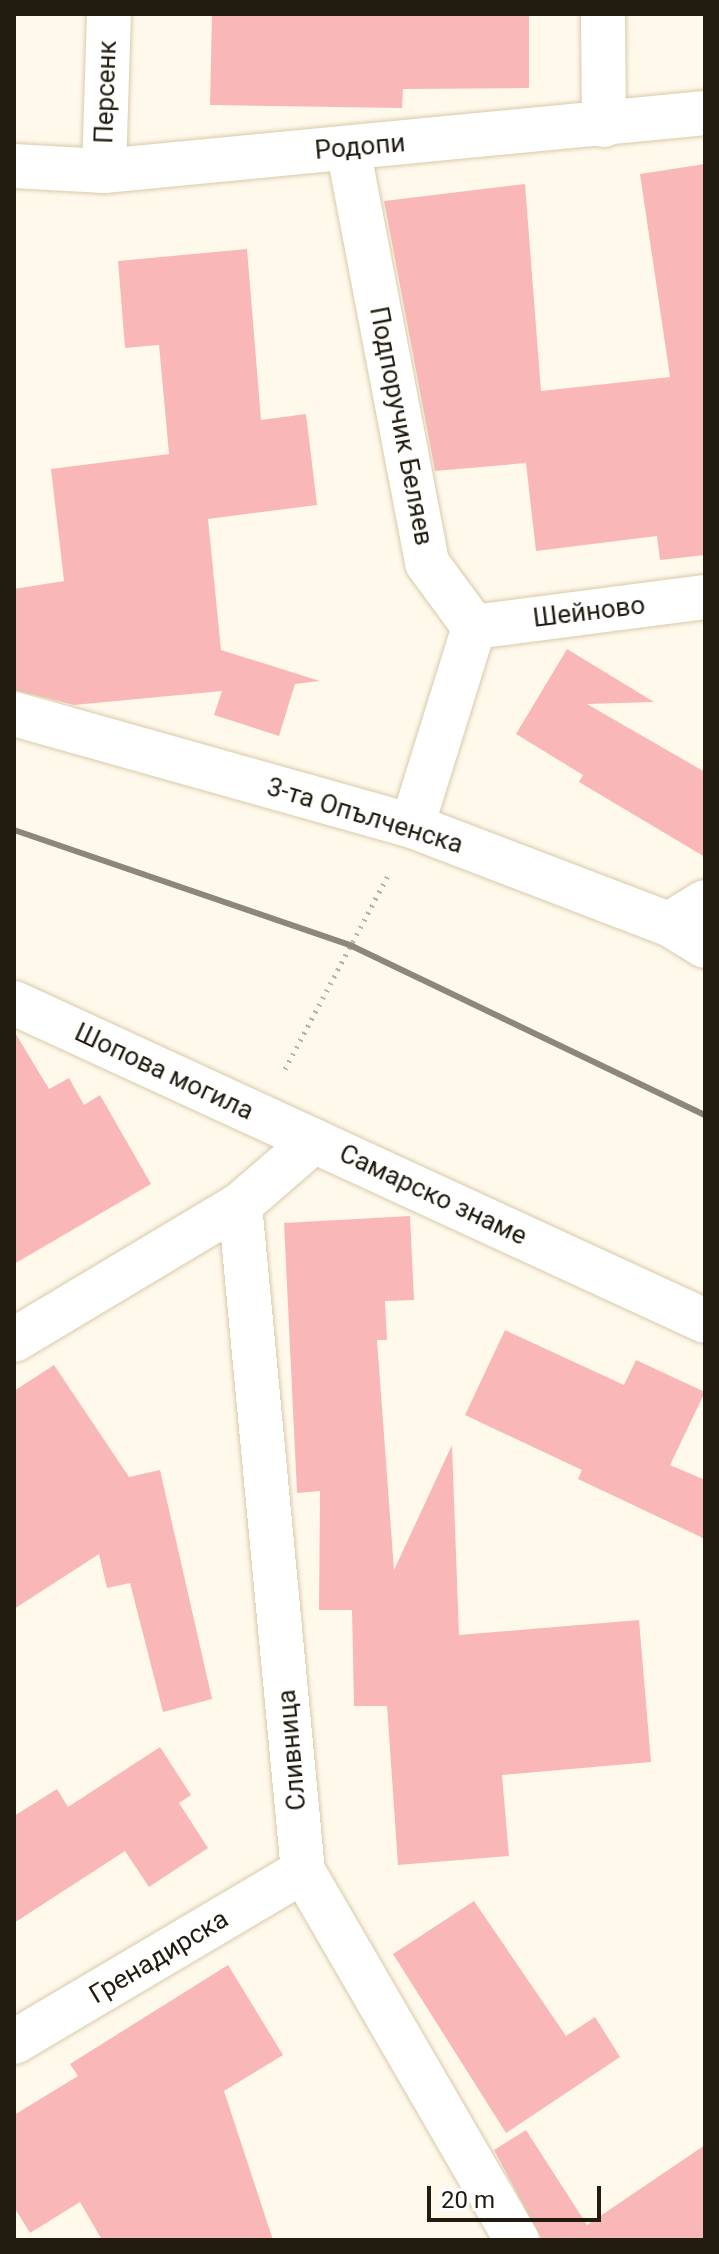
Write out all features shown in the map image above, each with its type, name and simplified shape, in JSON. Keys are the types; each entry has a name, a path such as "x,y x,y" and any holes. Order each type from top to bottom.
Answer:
{"street":[{"name":"Персенк","path":"104,171 109,14"},
{"path":"603,14 604,125"},
{"name":"Родопи","path":"14,166 104,171 705,113"},
{"name":"Подпоручик Беляев","path":"348,148 427,563 474,627"},
{"name":"Шейново","path":"474,627 705,597"},
{"path":"412,826 474,627"},
{"name":"3-та Опълченска","path":"14,714 412,826 693,924"},
{"name":"Шопова могила","path":"14,1003 314,1141"},
{"name":"Самарско знаме","path":"14,1340 240,1205 314,1141 705,1321"},
{"name":"Сливница","path":"240,1205 303,1871 517,2240"},
{"name":"Гренадирска","path":"14,2042 303,1871"}],"path":[{"path":"260,1116 412,826"}],"building":[{"path":"212,14 529,14 529,88 403,89 402,108 210,105"},
{"path":"705,164 705,555 660,560 657,536 536,551 526,463 435,471 384,201 525,184 541,391 670,377 640,174"},
{"path":"247,249 261,420 306,414 317,505 208,519 221,650 320,681 295,684 279,736 214,715 222,691 74,705 14,690 14,589 64,581 51,469 169,454 159,345 125,348 118,261"},
{"path":"567,649 654,702 587,704 705,772 705,857 579,782 583,775 516,734"},
{"path":"14,1031 49,1089 69,1078 84,1105 100,1095 151,1184 14,1264"},
{"path":"410,1216 414,1300 385,1301 387,1340 377,1340 394,1570 452,1445 459,1635 639,1620 651,1762 502,1775 509,1856 398,1865 387,1706 354,1706 352,1610 319,1610 320,1491 297,1493 284,1223"},
{"path":"505,1330 624,1385 636,1360 705,1392 670,1465 705,1480 705,1539 578,1479 582,1470 465,1415"},
{"path":"54,1365 129,1477 160,1470 212,1699 163,1712 130,1583 107,1588 99,1554 14,1609 14,1391"},
{"path":"160,1747 191,1795 179,1803 208,1848 149,1887 125,1851 14,1923 14,1816 57,1789 68,1807"},
{"path":"474,1901 566,2036 595,2017 620,2057 506,2133 393,1954"},
{"path":"228,1965 283,2055 224,2091 273,2240 102,2240 80,2202 30,2233 14,2207 14,2115 78,2076 70,2064"},
{"path":"526,2130 587,2225 705,2145 705,2240 542,2240 494,2150"}],"railway":[{"path":"14,830 352,946 705,1115"}]}
